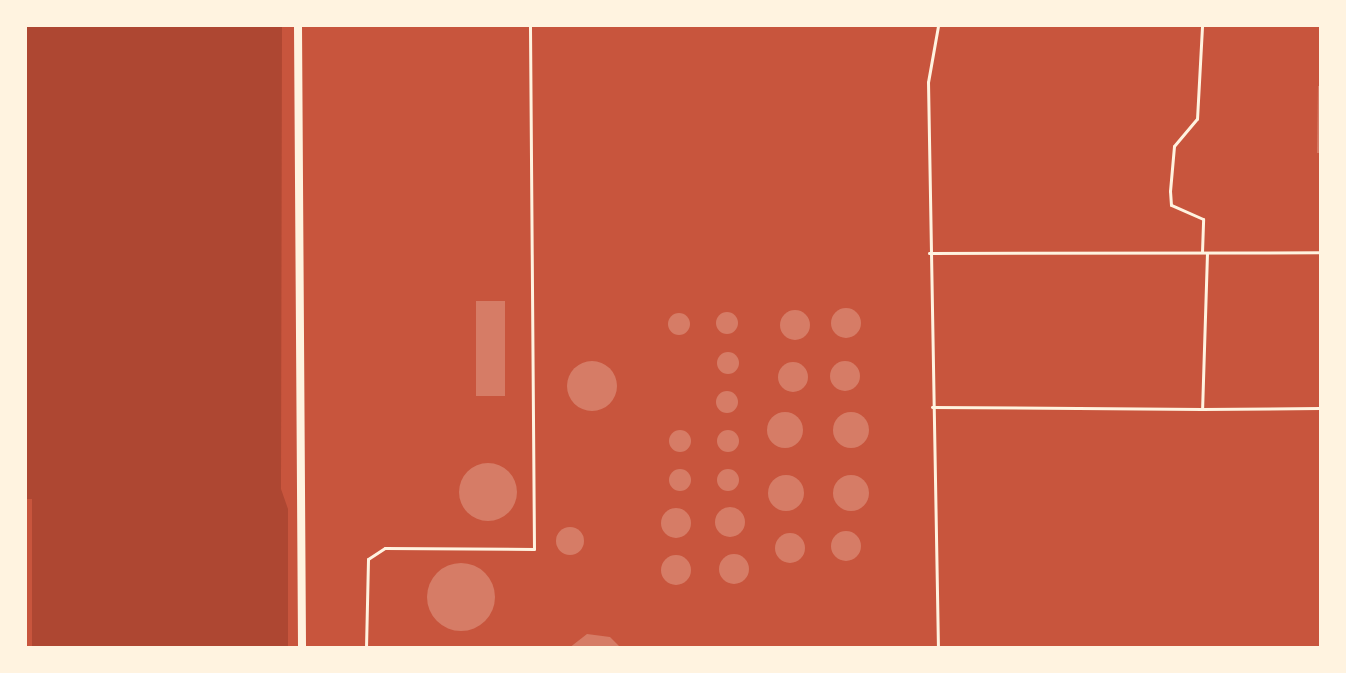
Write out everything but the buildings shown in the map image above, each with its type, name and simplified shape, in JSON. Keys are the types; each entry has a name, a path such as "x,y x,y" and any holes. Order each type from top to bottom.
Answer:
{"street":[{"path":"298,26 302,648"}],"lane":[{"path":"366,648 368,560 385,548 534,549 530,26"},
{"path":"938,26 928,82 929,253 938,648"},
{"path":"1202,26 1197,119 1174,146 1170,191 1171,205 1203,219 1202,253"},
{"path":"929,253 1320,252"},
{"path":"1202,409 1207,253"},
{"path":"932,407 1320,408"}],"shaded area":[{"path":"26,26 282,26 281,489 288,509 288,647 32,647 32,499 26,499"}]}
